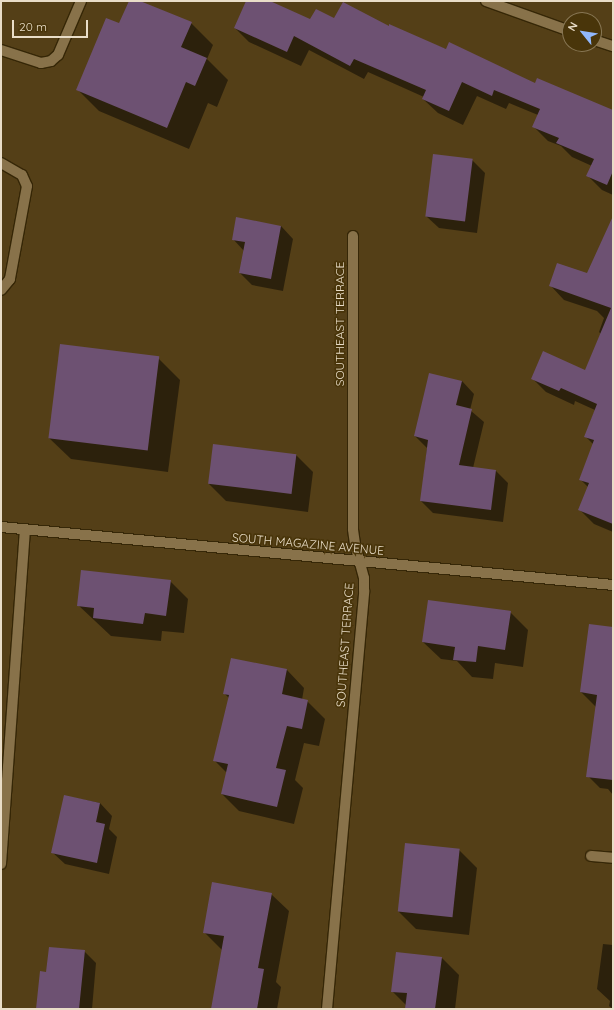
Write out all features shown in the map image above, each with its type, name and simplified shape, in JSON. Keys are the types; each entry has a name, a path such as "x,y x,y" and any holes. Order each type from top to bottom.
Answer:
{"street":[{"path":"1,50 41,63 51,61 58,55 81,1"},
{"path":"486,1 562,28"},
{"path":"602,43 613,46"},
{"path":"1,163 22,175 27,186 10,279 1,290"},
{"name":"SOUTHEAST TERRACE","path":"327,1009 364,591 364,578 359,562 353,529 353,236"},
{"name":"SOUTH MAGAZINE AVENUE","path":"1,527 613,585"},
{"path":"1,864 25,530"},
{"path":"590,856 613,858"}],"building":[{"path":"129,1 140,1 192,22 181,47 207,58 195,86 186,82 167,128 76,90 106,18 119,23"},
{"path":"246,1 270,1 310,19 316,9 334,18 343,2 389,26 389,24 446,49 449,42 535,83 537,78 613,110 613,171 607,185 586,176 594,159 556,143 559,138 532,127 540,109 494,90 492,96 462,82 449,111 422,99 426,90 354,59 350,66 294,36 287,52 234,28"},
{"path":"433,154 473,159 465,221 425,217"},
{"path":"613,216 613,524 578,510 589,483 579,480 594,440 584,437 597,404 561,388 559,391 531,379 543,351 585,370 611,308 549,286 557,263 587,273"},
{"path":"236,217 281,226 271,279 239,273 245,242 232,240"},
{"path":"60,344 159,356 148,450 48,438"},
{"path":"429,373 462,381 456,405 472,409 459,465 496,470 491,510 420,501 428,440 414,436"},
{"path":"213,444 296,454 291,494 208,484"},
{"path":"81,570 171,580 166,616 145,613 143,624 93,618 94,608 77,606"},
{"path":"428,600 511,611 505,650 478,646 476,662 453,660 455,647 422,642"},
{"path":"589,624 613,627 613,780 586,777 597,695 580,692"},
{"path":"231,658 287,669 282,694 308,700 302,729 287,726 276,768 286,770 277,807 221,794 228,764 213,761 229,695 223,694"},
{"path":"64,795 100,803 96,822 105,824 97,863 51,853"},
{"path":"405,843 460,849 452,917 398,912"},
{"path":"212,882 272,893 258,968 264,969 257,1009 211,1009 224,936 203,933"},
{"path":"49,947 85,950 79,1009 36,1009 40,971 46,972"},
{"path":"396,952 442,957 435,1009 405,1009 407,993 391,992"}]}
